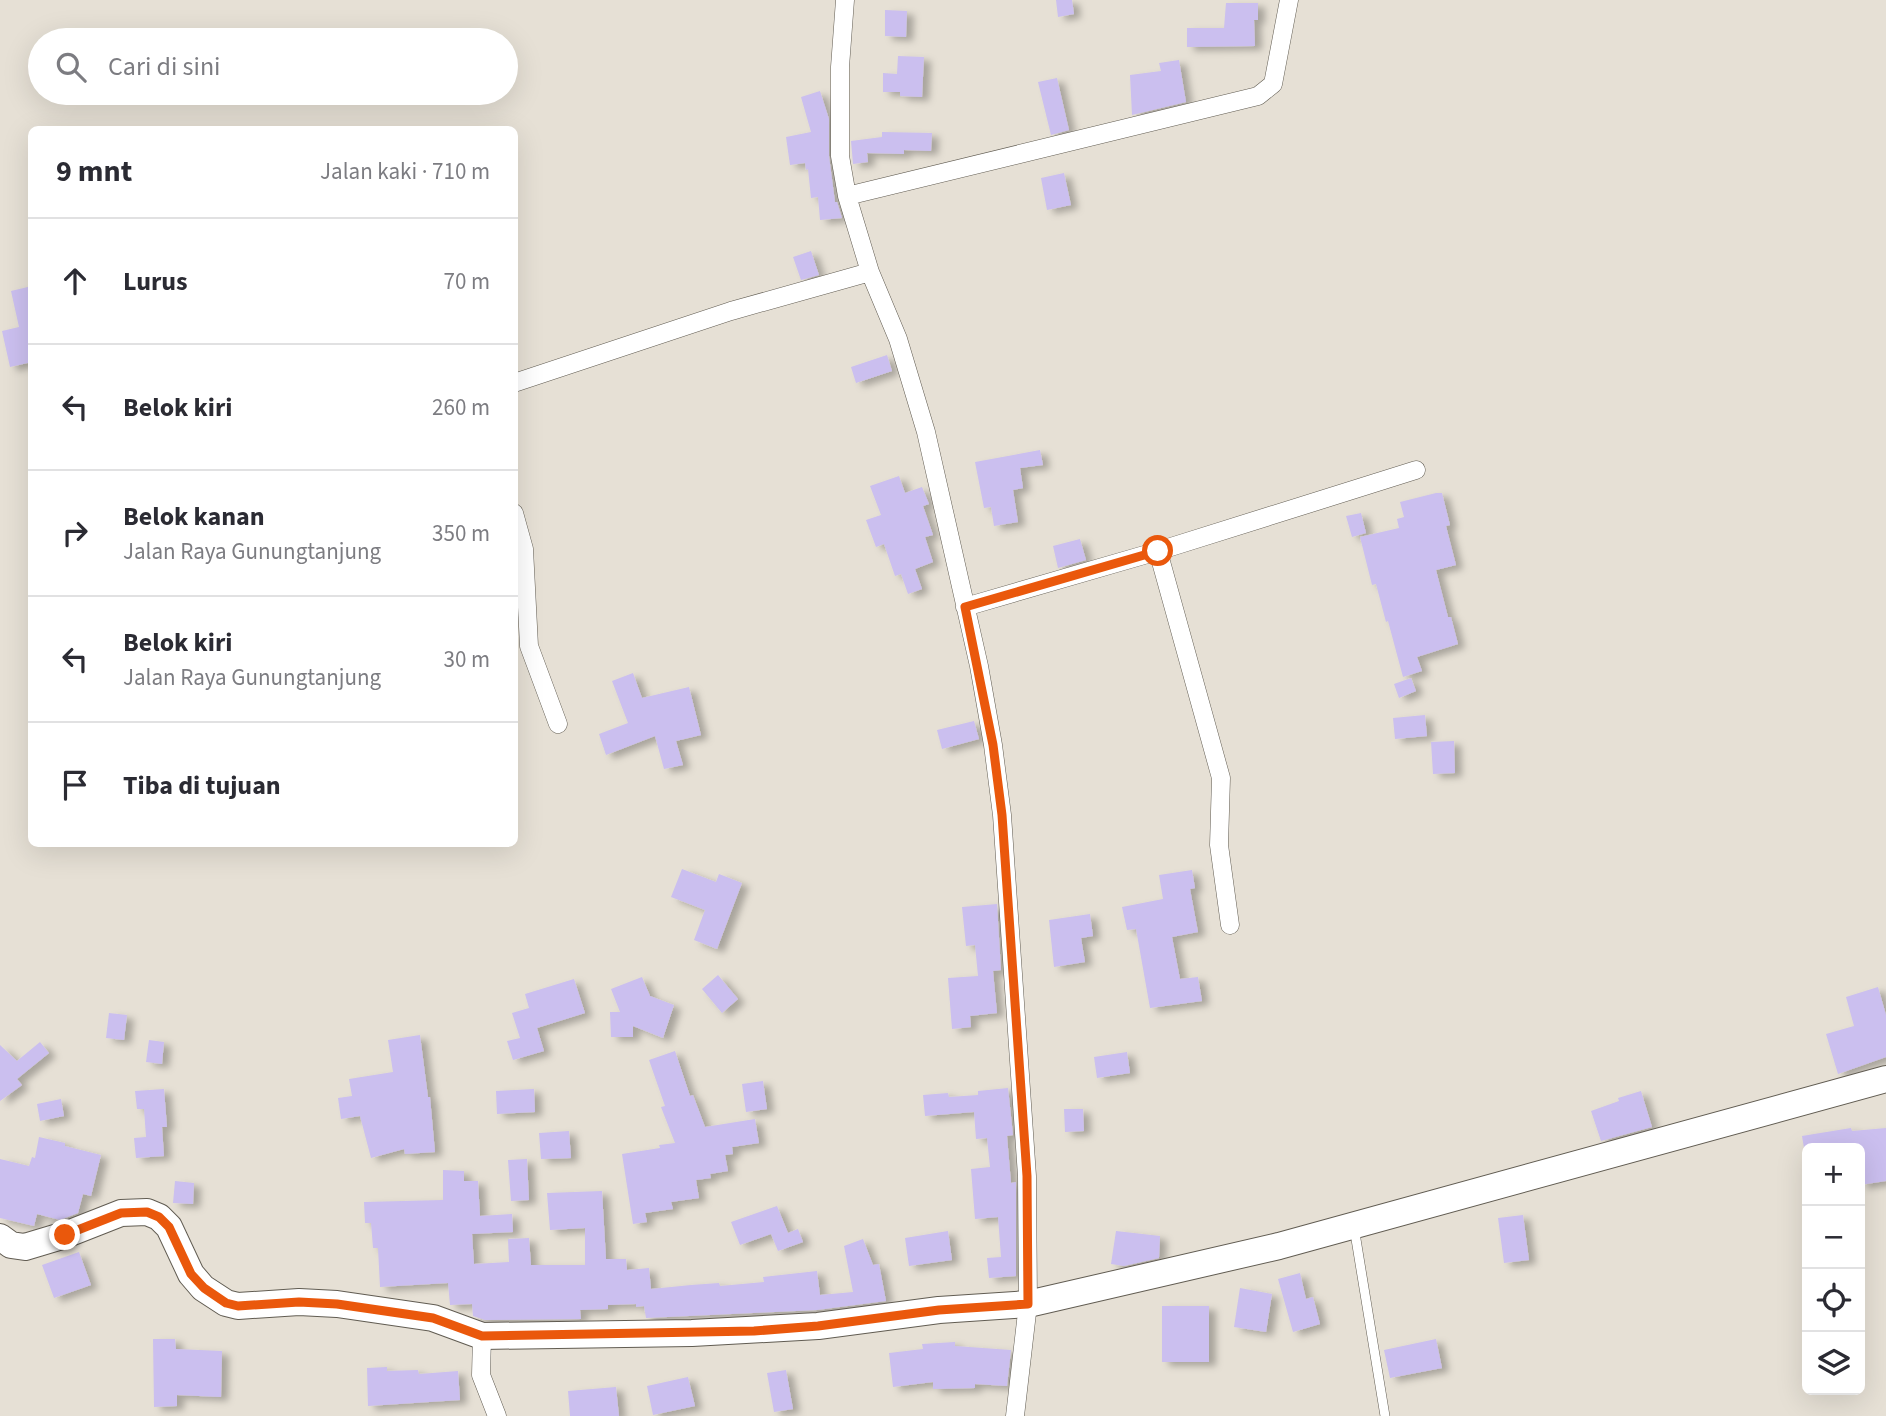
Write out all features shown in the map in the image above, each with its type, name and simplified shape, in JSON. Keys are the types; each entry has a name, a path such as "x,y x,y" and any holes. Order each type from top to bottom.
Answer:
{"main road":[{"path":"0,1237 11,1245 25,1247 121,1213 147,1212 159,1217 169,1227 191,1274 204,1288 226,1303 238,1306 299,1302 337,1304 433,1318 482,1336 754,1331 818,1326 939,1310 1028,1304 1279,1246 1886,1079"}],"street":[{"path":"845,0 840,67 840,156 847,196 870,272 898,339 926,432 991,732 1002,815 1027,1176 1028,1304 1015,1416"},
{"path":"847,196 1258,96 1273,84 1289,0"},
{"path":"518,382 731,311 870,272"},
{"path":"965,607 1158,551 1416,470"},
{"path":"518,527 524,549 529,646 558,724"},
{"path":"1158,551 1221,778 1219,845 1230,925"},
{"path":"482,1336 481,1375 497,1416"}],"lane":[{"path":"1354,1225 1385,1416"}],"building":[{"path":"1056,0 1072,0 1074,14 1058,17"},
{"path":"1226,3 1258,3 1258,20 1254,20 1255,46 1187,47 1187,28 1224,28"},
{"path":"885,10 907,11 906,37 885,36"},
{"path":"898,56 924,57 922,97 900,96 900,92 883,92 883,73 897,74"},
{"path":"1179,60 1186,102 1132,115 1130,75 1161,71 1159,63"},
{"path":"1057,78 1069,130 1051,135 1038,82"},
{"path":"820,91 829,119 829,156 835,202 842,218 820,220 818,197 811,198 808,169 806,170 805,163 790,165 786,137 811,132 801,97"},
{"path":"882,132 932,133 931,151 904,150 904,154 867,153 868,162 853,164 851,141 882,137"},
{"path":"1064,173 1071,205 1047,210 1041,178"},
{"path":"811,251 819,275 801,280 793,257"},
{"path":"28,287 28,363 10,367 2,331 19,327 11,291"},
{"path":"887,355 892,371 856,383 851,367"},
{"path":"1040,450 1043,465 1020,468 1023,488 1013,490 1018,522 994,526 991,507 984,508 975,462"},
{"path":"899,476 905,493 922,487 929,504 923,506 933,535 925,537 933,562 915,569 922,589 908,594 901,574 895,576 884,544 876,547 866,520 881,515 870,486"},
{"path":"1442,493 1450,525 1446,526 1456,565 1436,570 1458,644 1417,657 1422,671 1403,677 1376,584 1372,585 1360,537 1399,528 1397,519 1404,517 1400,502"},
{"path":"1361,513 1366,533 1352,537 1346,516"},
{"path":"1080,539 1086,560 1058,568 1053,546"},
{"path":"633,673 642,698 689,687 701,735 676,741 683,765 664,769 655,736 606,755 599,734 628,723 612,681"},
{"path":"1411,678 1416,691 1399,698 1394,684"},
{"path":"1425,715 1427,736 1395,739 1393,718"},
{"path":"974,721 979,739 942,749 937,730"},
{"path":"1454,741 1455,773 1433,774 1431,742"},
{"path":"682,869 716,882 719,874 742,883 717,949 694,940 705,910 671,897"},
{"path":"1192,870 1195,888 1190,889 1198,932 1172,937 1180,979 1198,977 1202,1001 1150,1008 1136,929 1127,930 1122,907 1163,899 1159,875"},
{"path":"997,904 1001,970 993,971 997,1013 970,1016 971,1027 952,1029 948,978 978,976 975,945 966,946 962,907"},
{"path":"1090,914 1093,936 1081,938 1085,962 1054,967 1049,920"},
{"path":"718,975 738,999 722,1013 702,989"},
{"path":"642,977 650,996 674,1005 663,1038 633,1026 633,1037 611,1037 610,1012 620,1012 611,989"},
{"path":"574,979 585,1013 537,1028 544,1051 513,1060 507,1041 520,1038 512,1013 529,1008 525,994"},
{"path":"1878,987 1886,1015 1886,1057 1838,1074 1826,1034 1854,1026 1846,997"},
{"path":"109,1013 127,1015 124,1040 106,1038"},
{"path":"420,1035 435,1152 405,1154 404,1149 371,1158 360,1116 341,1119 338,1098 352,1096 349,1079 393,1072 388,1040"},
{"path":"149,1040 164,1042 162,1064 146,1062"},
{"path":"40,1042 49,1053 17,1079 22,1085 0,1101 0,1045 17,1061"},
{"path":"675,1051 690,1096 693,1095 705,1127 755,1119 759,1143 732,1147 733,1154 725,1155 728,1171 710,1174 711,1178 696,1180 699,1198 671,1202 673,1209 645,1213 647,1222 633,1224 622,1154 675,1143 661,1107 665,1106 649,1060"},
{"path":"1127,1052 1130,1073 1097,1078 1094,1057"},
{"path":"763,1081 767,1109 746,1112 742,1084"},
{"path":"1008,1088 1013,1135 1007,1136 1011,1183 1016,1182 1016,1276 989,1278 987,1258 1001,1257 998,1217 975,1219 971,1169 990,1167 987,1138 976,1139 974,1112 925,1116 923,1095 978,1095 978,1091"},
{"path":"164,1089 167,1127 162,1127 164,1156 136,1158 134,1138 146,1137 144,1109 137,1109 135,1091"},
{"path":"534,1089 535,1112 497,1114 496,1091"},
{"path":"1641,1091 1652,1127 1601,1141 1591,1111"},
{"path":"61,1099 64,1116 40,1121 37,1104"},
{"path":"1064,1109 1083,1109 1084,1131 1065,1132"},
{"path":"1851,1128 1852,1131 1886,1128 1886,1181 1865,1184 1865,1143 1803,1143 1802,1136"},
{"path":"569,1131 571,1158 541,1159 539,1133"},
{"path":"39,1137 101,1155 91,1196 83,1194 78,1213 60,1220 37,1214 34,1226 0,1218 0,1159 29,1166 32,1157 35,1158"},
{"path":"527,1159 529,1200 511,1201 508,1160"},
{"path":"443,1170 464,1171 464,1181 478,1181 480,1216 512,1214 513,1232 472,1234 474,1264 509,1262 508,1239 529,1238 531,1265 585,1265 585,1228 550,1230 547,1193 602,1191 606,1259 626,1259 627,1270 649,1268 651,1289 764,1282 763,1277 817,1271 820,1295 853,1292 844,1246 863,1239 873,1265 879,1264 886,1301 817,1310 646,1318 644,1306 608,1305 608,1309 580,1310 581,1319 485,1320 473,1316 472,1304 450,1305 448,1283 380,1287 378,1248 373,1248 371,1223 365,1223 364,1202 443,1200"},
{"path":"175,1181 194,1183 193,1204 173,1203"},
{"path":"777,1206 788,1233 798,1229 803,1242 778,1251 771,1234 740,1245 731,1222"},
{"path":"1523,1215 1529,1260 1504,1263 1498,1218"},
{"path":"948,1231 952,1260 909,1266 905,1238"},
{"path":"1116,1231 1160,1236 1159,1258 1124,1266 1111,1264"},
{"path":"79,1252 91,1285 54,1298 42,1265"},
{"path":"1300,1273 1306,1299 1313,1297 1320,1324 1293,1332 1278,1279"},
{"path":"1240,1288 1272,1294 1266,1332 1234,1327"},
{"path":"1162,1306 1209,1306 1209,1362 1162,1362"},
{"path":"153,1339 175,1339 176,1349 222,1351 221,1397 177,1395 177,1406 154,1407"},
{"path":"1436,1339 1442,1368 1390,1378 1384,1350"},
{"path":"955,1342 955,1346 1011,1350 1007,1386 975,1384 975,1388 933,1389 933,1382 893,1387 889,1353 923,1349 922,1344"},
{"path":"387,1367 387,1371 418,1370 419,1374 458,1371 460,1400 368,1406 367,1368"},
{"path":"786,1370 793,1409 774,1412 767,1373"},
{"path":"688,1377 695,1406 653,1415 647,1386"},
{"path":"616,1387 619,1416 570,1416 568,1391"}],"route":[{"path":"65,1235 121,1213 147,1212 159,1217 169,1227 191,1274 213,1296 226,1303 238,1306 299,1302 337,1304 433,1318 482,1336 754,1331 818,1326 939,1310 1028,1304 1027,1176 1002,815 979,666 965,607 1158,551"}]}
